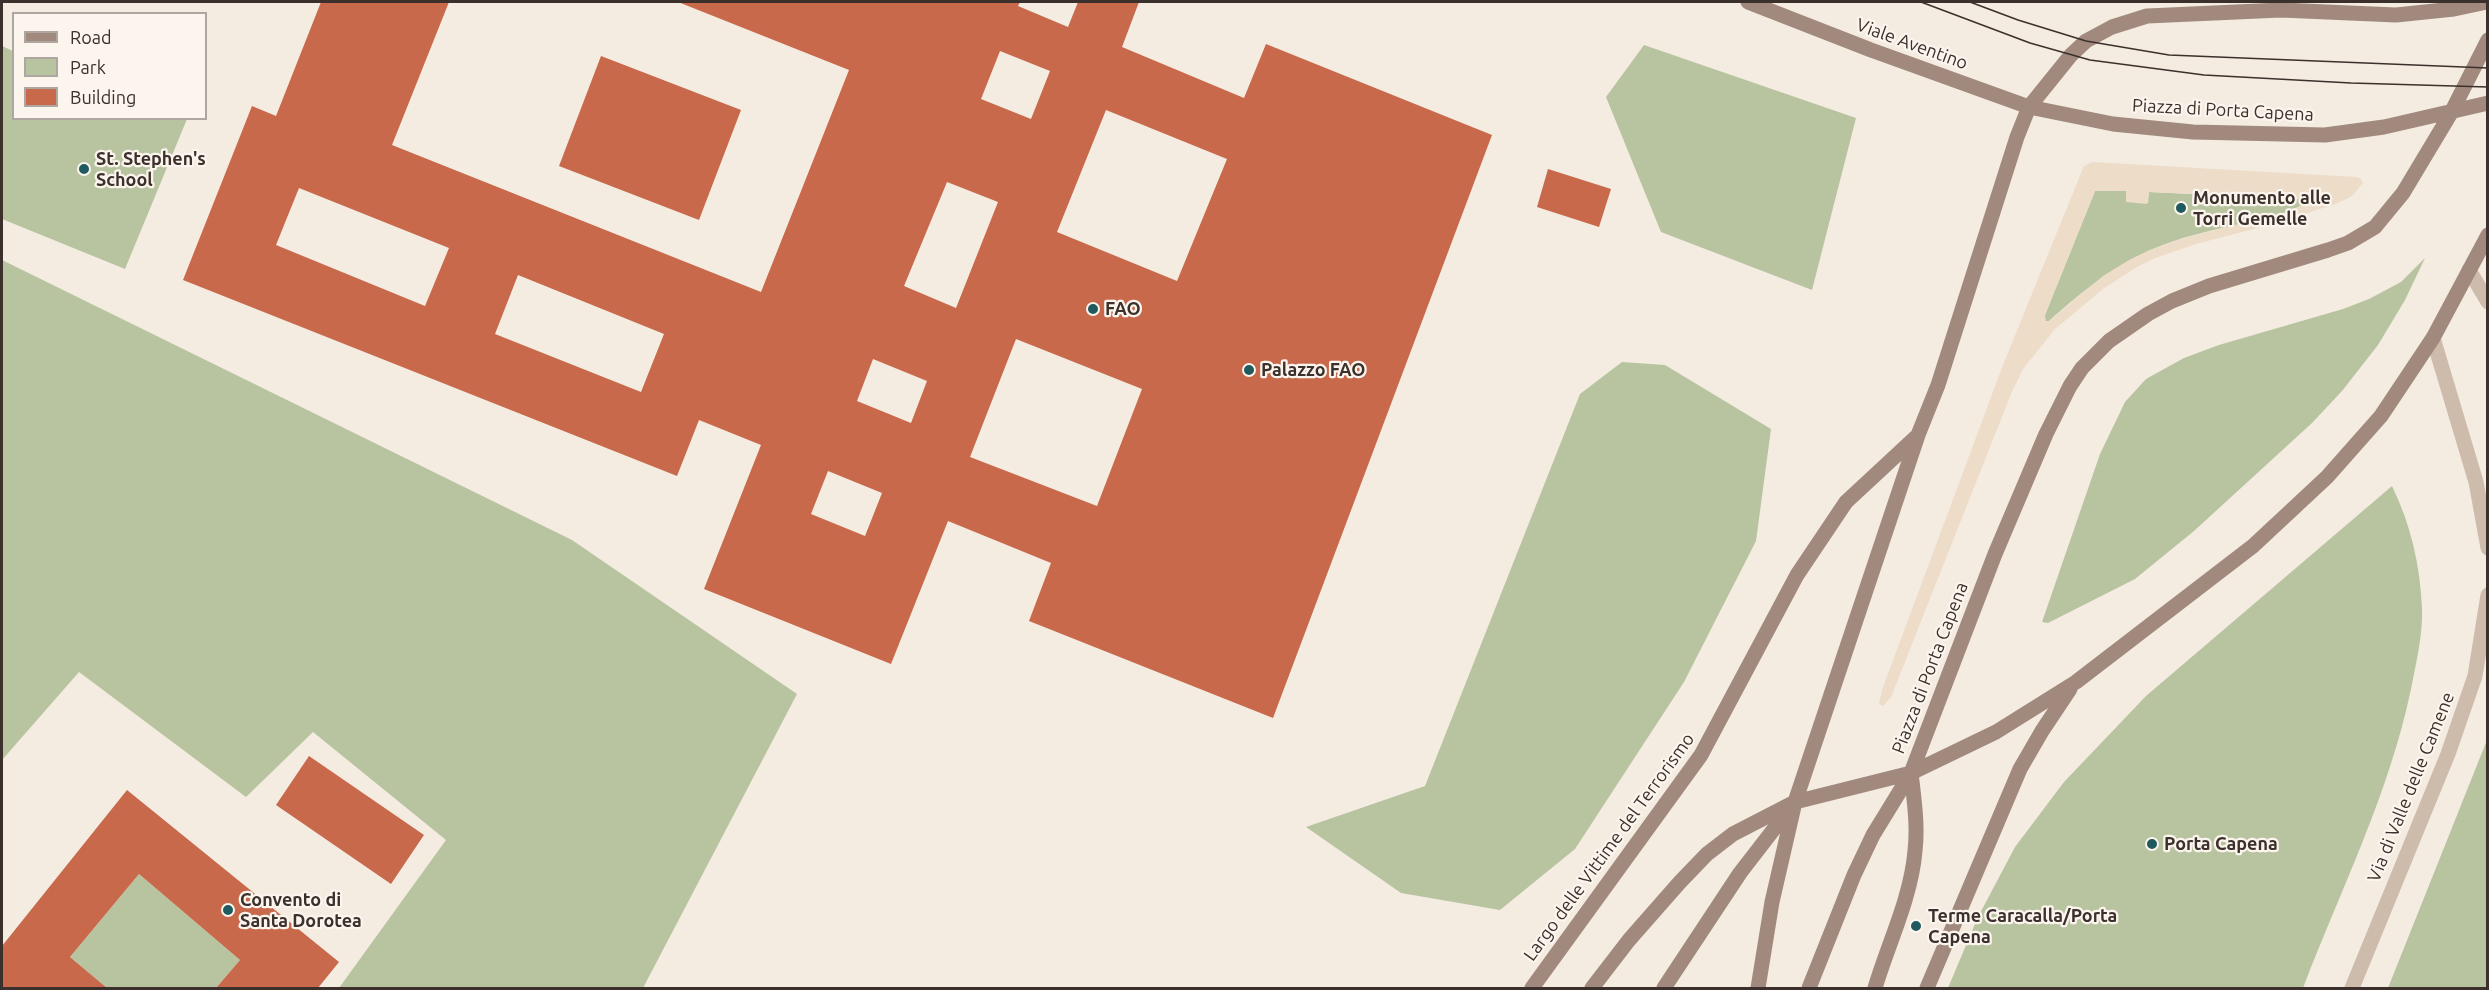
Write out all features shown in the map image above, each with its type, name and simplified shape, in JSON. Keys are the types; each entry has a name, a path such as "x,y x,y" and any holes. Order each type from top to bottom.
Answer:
{"main road":[{"name":"Viale Aventino","path":"1748,2 1871,50 2029,106"},
{"path":"2233,2 2281,10"},
{"path":"1758,988 1772,902 1794,802 1918,435 1938,385 2017,136 2029,106 2079,47 2128,20 2147,16 2281,10 2396,15 2454,9 2487,2"},
{"name":"Piazza di Porta Capena","path":"1911,773 1995,554 2046,435 2070,386 2093,355 2148,314 2189,293 2317,254 2375,227 2394,207 2451,113 2487,40"},
{"name":"Piazza di Porta Capena","path":"2029,106 2113,124 2193,132 2325,135 2355,132 2451,113 2487,103"},
{"name":"Piazza di Porta Capena","path":"1911,773 1996,732 2076,681 2253,546 2307,496 2380,416 2433,338 2487,235"},
{"name":"Largo delle Vittime del Terrorismo","path":"1532,988 1701,755 1797,575 1846,502 1918,435"},
{"path":"1927,988 2020,770 2042,731 2076,681"},
{"path":"1592,988 1629,940 1707,854 1750,824 1794,802 1911,773"},
{"path":"1809,988 1854,875 1873,835 1911,773"},
{"path":"1875,988 1909,882 1915,853 1916,816 1911,773"},
{"path":"1664,988 1740,873 1794,802"}],"street":[{"path":"2469,270 2487,302"},
{"path":"2433,338 2466,442 2476,482 2487,548"},
{"name":"Via di Valle delle Camene","path":"2352,988 2456,732 2475,676 2487,595"}],"green space":[{"path":"1644,45 1856,118 1812,290 1661,232 1606,97"},
{"name":"St. Stephen's School","path":"2,46 12,51 12,120 187,120 125,269 2,219"},
{"path":"2095,191 2127,191 2148,203 2149,192 2302,199 2306,203 2289,212 2197,234 2137,256 2106,275 2049,321 2045,321 2045,315"},
{"path":"2425,258 2405,300 2378,345 2342,391 2312,423 2194,531 2135,579 2048,623 2042,622 2100,454 2125,402 2146,379 2184,358 2219,345 2343,309 2369,299 2401,282"},
{"path":"2,260 572,540 797,694 643,988 339,988 446,840 313,732 246,797 79,672 2,760"},
{"path":"1622,362 1665,365 1771,429 1756,541 1684,682 1575,849 1500,910 1401,893 1306,827 1425,786 1580,394"},
{"path":"2392,486 2409,530 2417,561 2422,608 2419,649 2402,728 2377,804 2303,988 1948,988 1977,919 2015,847 2064,782 2146,696"},
{"path":"2487,740 2487,988 2388,988"},
{"path":"139,874 240,960 216,988 107,988 70,957"}],"shaded area":[{"path":"2092,162 2356,177 2363,183 2352,196 2338,203 2155,258 2103,289 2055,329 2023,369 2011,394 1891,697 1883,706 1879,704 1882,690 2003,365 2084,166","holes":["2095,191 2126,191 2126,202 2147,204 2149,192 2302,199 2306,203 2287,212 2183,238 2150,250 2103,276 2049,321 2046,321 2045,315"]}],"building":[{"name":"Palazzo FAO","path":"321,2 449,2 392,145 761,292 849,70 678,2 1020,2 1018,6 1068,27 1078,2 1139,2 1122,47 1244,98 1266,44 1492,135 1273,718 1029,621 1051,563 948,521 891,664 704,589 761,445 699,420 677,476 183,280 252,106 276,116","holes":["1000,51 1050,71 1031,119 981,99","1106,110 1227,159 1177,281 1057,232","947,182 998,202 956,308 904,286","299,188 449,248 425,306 276,245","518,275 664,334 641,392 495,334","1016,339 1142,389 1097,506 970,457","873,359 927,381 911,423 857,401","828,471 882,493 865,536 811,514"]},
{"path":"601,56 741,110 699,220 559,166"},
{"path":"1548,169 1611,189 1599,227 1537,207"},
{"path":"309,756 424,835 391,884 276,805"},
{"name":"Convento di Santa Dorotea","path":"127,790 339,962 318,988 216,988 240,960 139,874 70,957 107,988 2,988 2,946"}],"tram line":[{"path":"1921,2 2030,43 2090,60 2204,75 2488,87"},
{"path":"1970,2 2086,41 2169,55 2488,68"}],"place":[{"name":"St. Stephen's School","path":"84,169"},
{"name":"Monumento alle Torri Gemelle","path":"2181,208"},
{"name":"FAO","path":"1093,309"},
{"name":"Palazzo FAO","path":"1249,370"},
{"name":"Porta Capena","path":"2152,844"},
{"name":"Convento di Santa Dorotea","path":"228,910"},
{"name":"Terme Caracalla/Porta Capena","path":"1916,926"}]}
